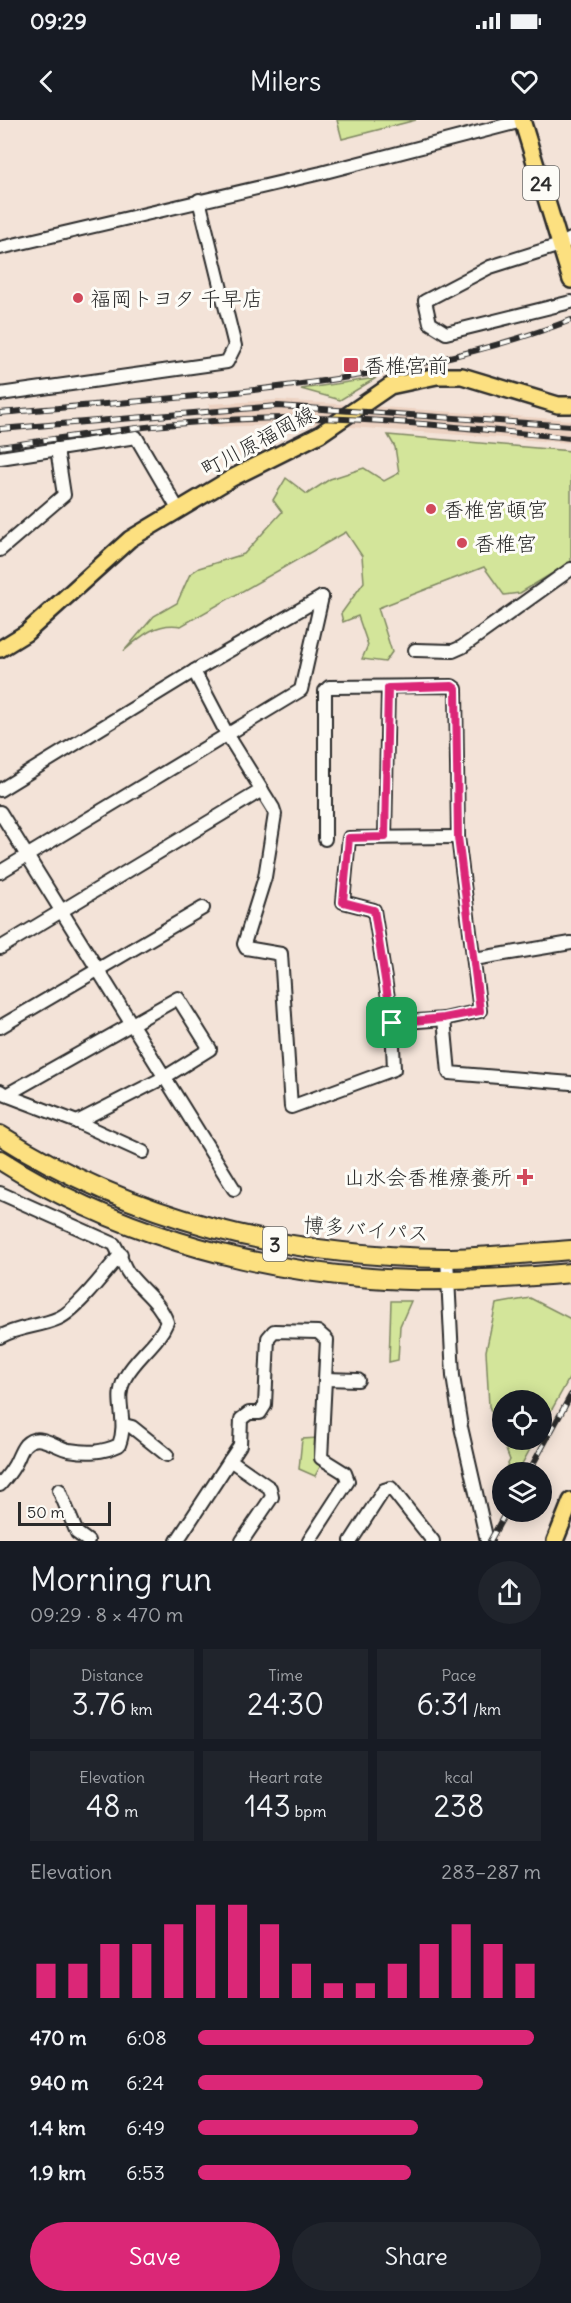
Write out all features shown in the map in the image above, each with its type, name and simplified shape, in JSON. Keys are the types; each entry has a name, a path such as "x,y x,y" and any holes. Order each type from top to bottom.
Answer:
{"highway":[{"name":"博多バイパス","path":"0,1135 27,1152 117,1197 198,1226 279,1245 372,1256 447,1258 571,1250"},
{"name":"3","path":"0,1160 110,1216 193,1246 287,1267 370,1278 448,1280 571,1273"}],"main road":[{"name":"24","path":"522,121 566,242 571,280"},
{"name":"町川原福岡線","path":"0,649 26,633 130,539 178,509 320,434 378,393 401,382 437,376 462,375 558,405 571,405"},
{"path":"555,1541 571,1501"}],"street":[{"path":"0,248 321,173 522,121"},
{"path":"0,394 227,362 235,346 200,200"},
{"path":"566,242 490,267 425,301 430,323 446,333 571,302"},
{"path":"0,458 135,437 178,509"},
{"path":"0,550 64,495 57,449"},
{"path":"415,650 453,651 462,647 571,570"},
{"path":"0,789 194,671 322,597 301,690 0,872"},
{"path":"194,671 227,734 275,814 265,877 243,945 246,948 281,954 291,1107 394,1069 392,1023 374,910 343,902 349,838 458,837"},
{"path":"325,838 325,691 329,687 452,686 456,689 458,837 480,1011 444,1018 392,1023"},
{"path":"385,837 388,688"},
{"path":"0,948 262,790"},
{"path":"0,812 234,1189"},
{"path":"0,1027 202,908"},
{"path":"474,959 571,943"},
{"path":"3,1093 178,998 210,1049 165,1077 77,1122"},
{"path":"444,1018 449,1073 571,1083"},
{"path":"3,1093 77,1122 143,1152"},
{"path":"0,1192 114,1244 121,1254 127,1272 163,1310 167,1322 162,1333 124,1379 119,1400 124,1425 119,1445 108,1451 92,1452 65,1449 47,1440 33,1440 25,1446 14,1467 0,1485"},
{"path":"0,1336 10,1331 60,1318 121,1254"},
{"path":"447,1258 453,1376 461,1427 487,1541"},
{"path":"177,1541 240,1445 241,1419 249,1413 260,1413 265,1405 268,1338 274,1331 318,1332 327,1340 321,1458 345,1473 348,1482 309,1541"},
{"path":"326,1378 357,1380"},
{"path":"124,1425 132,1427 167,1455"},
{"path":"230,1460 270,1488 272,1497 242,1541"},
{"path":"351,1541 384,1490 391,1488 433,1541"},
{"path":"59,1490 77,1533 88,1541"}],"shaded area":[{"path":"278,400 571,420 571,443 308,424 211,427 209,404"}],"green space":[{"path":"337,120 416,120 342,139"},
{"path":"376,378 340,400 301,389"},
{"name":"香椎宮","path":"388,435 571,451 571,562 520,593 504,595 484,567 378,608 392,652 385,662 362,659 368,645 358,616 343,622 341,614 364,582 362,556 346,532 181,626 164,626 150,631 124,651 154,616 177,603 190,574 199,568 244,554 282,512 273,500 286,478 307,494 330,479 364,468 384,481 399,473 395,447"},
{"path":"530,1298 571,1319 571,1375 552,1409 552,1390 492,1390 492,1414 489,1406 486,1351 496,1304"},
{"path":"391,1301 411,1301 400,1326 398,1360 389,1362"},
{"path":"318,1438 321,1465 315,1476 299,1469 302,1439"},
{"path":"506,1450 530,1450 523,1462 509,1462"}],"railway":[{"path":"0,413 217,394 362,375 434,361 503,343 571,320"},
{"path":"0,429 278,406 571,426"},
{"path":"0,447 153,426 269,418 374,420 571,438"},
{"path":"534,1462 571,1395"},
{"path":"490,1541 500,1522"}],"place":[{"name":"福岡トヨタ 千早店","path":"78,298"},
{"name":"香椎宮前","path":"351,365"},
{"name":"香椎宮頓宮","path":"431,509"},
{"name":"香椎宮","path":"462,543"},
{"name":"山水会香椎療養所","path":"525,1177"}],"route":[{"path":"452,686 456,689 458,837 480,1011 444,1018 392,1023 374,910 343,902 349,838 385,837 388,688 452,686"}]}
